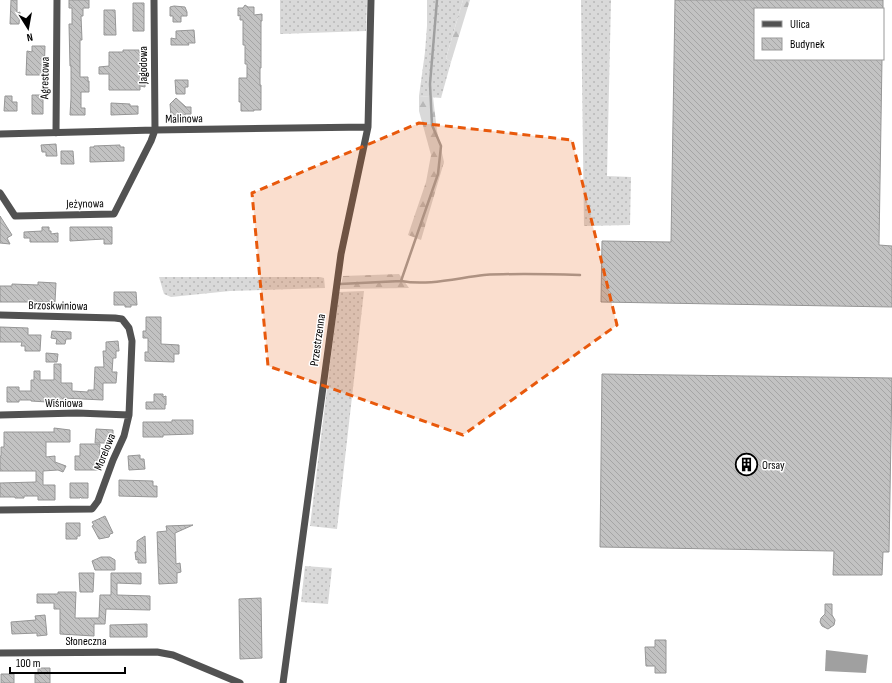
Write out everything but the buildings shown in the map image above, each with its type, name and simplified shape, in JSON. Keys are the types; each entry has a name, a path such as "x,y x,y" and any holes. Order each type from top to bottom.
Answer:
{"street":[{"name":"Agrestowa","path":"56,133 57,0"},
{"name":"Jagodowa","path":"154,0 155,130"},
{"name":"Przestrzenna","path":"283,683 341,254 368,127 371,0"},
{"name":"Malinowa","path":"0,134 368,127"},
{"name":"Jeżynowa","path":"0,193 14,216 114,214 151,141 155,130"},
{"name":"Brzoskwiniowa","path":"0,315 115,318"},
{"name":"Morelowa","path":"0,510 92,509 98,501 113,460 124,436 129,415 131,333 122,319 115,318"},
{"name":"Wiśniowa","path":"0,415 129,415"},
{"name":"Słoneczna","path":"0,653 157,652 173,655 240,683"}],"highlighted area":[{"path":"419,123 572,140 617,325 463,435 268,366 252,193"}],"green space":[{"path":"280,0 367,0 366,31 280,34"},
{"path":"427,0 463,0 446,58 451,62 441,98 419,96 425,52"},
{"path":"463,0 470,0 451,62 446,58"},
{"path":"581,0 611,0 607,176 631,177 630,225 584,226"},
{"path":"419,96 433,97 437,131 444,162 421,240 408,235 426,182 431,155 419,111"},
{"path":"399,274 409,288 340,289 343,276"},
{"path":"159,277 320,277 324,278 325,288 230,291 171,297 164,294"},
{"path":"364,291 337,529 310,526 339,292"},
{"path":"305,566 332,568 328,604 301,602"}],"shaded area":[{"path":"826,650 868,655 866,673 825,671"}],"waterway":[{"path":"340,284 401,281 438,174 441,146 432,125 430,84 437,0"},
{"path":"401,281 422,283 496,274 580,275"}],"place":[{"name":"Orsay","path":"746,465"}]}
